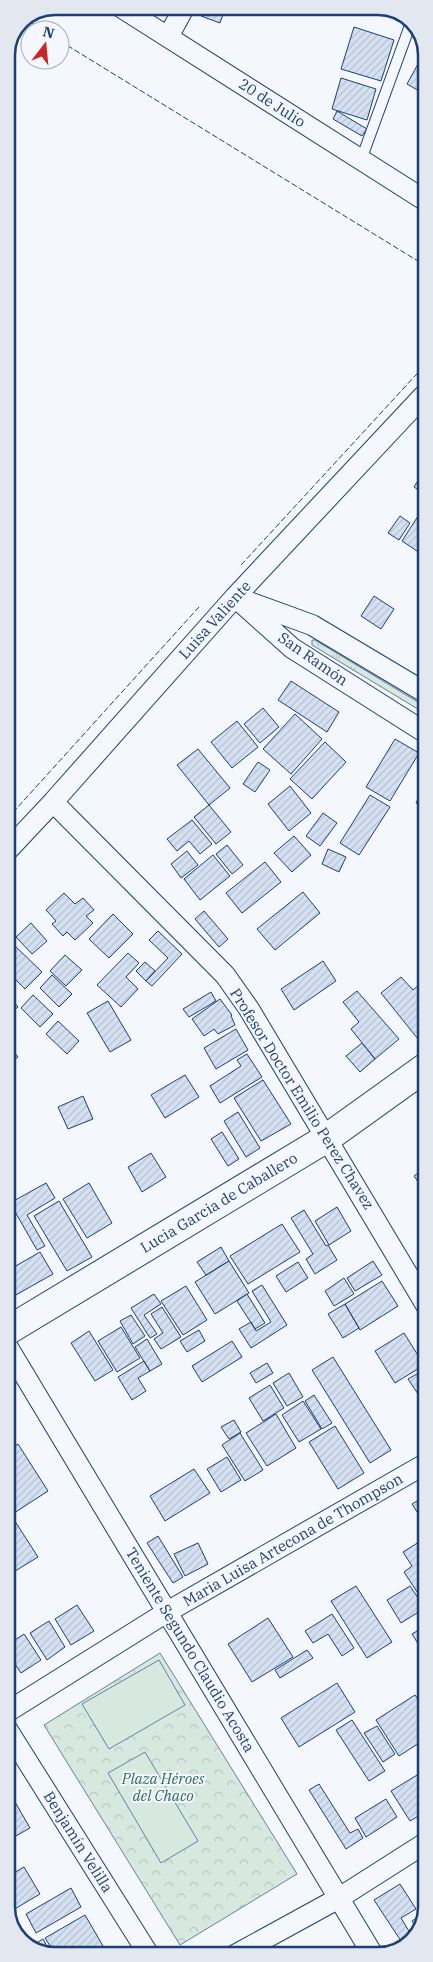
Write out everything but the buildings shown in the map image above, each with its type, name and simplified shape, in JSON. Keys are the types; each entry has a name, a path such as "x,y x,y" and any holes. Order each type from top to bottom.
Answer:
{"street":[{"name":"20 de Julio","path":"133,15 418,196"},
{"path":"168,37 180,15"},
{"name":"Luisa Valiente","path":"15,842 235,597 418,402"},
{"name":"San Ramón","path":"235,597 312,625 418,688"},
{"name":"San Ramón","path":"235,597 292,648 418,728"},
{"name":"Profesor Doctor Emilio Perez Chavez","path":"53,802 225,975 250,1010 418,1292"},
{"name":"Lucia Garcia de Caballero","path":"15,1326 327,1138 418,1073"},
{"name":"Teniente Segundo Claudio Acosta","path":"15,1359 368,1947"},
{"name":"Maria Luisa Artecona de Thompson","path":"15,1707 167,1612 418,1468"},
{"name":"Benjamín Velilla","path":"15,1742 144,1947"},
{"path":"250,1947 339,1898 418,1848"}],"lane":[{"path":"361,160 409,30"}],"green space":[{"path":"312,640 315,640 418,702 418,709 312,645"},
{"name":"Plaza Héroes del Chaco","path":"160,1653 297,1874 180,1945 44,1725"},
{"path":"159,1660 185,1705 109,1749 82,1704"},
{"path":"145,1752 198,1841 161,1863 108,1773"}],"fence":[{"path":"70,47 418,261"},
{"path":"241,565 418,373"},
{"path":"15,810 199,607"}]}
